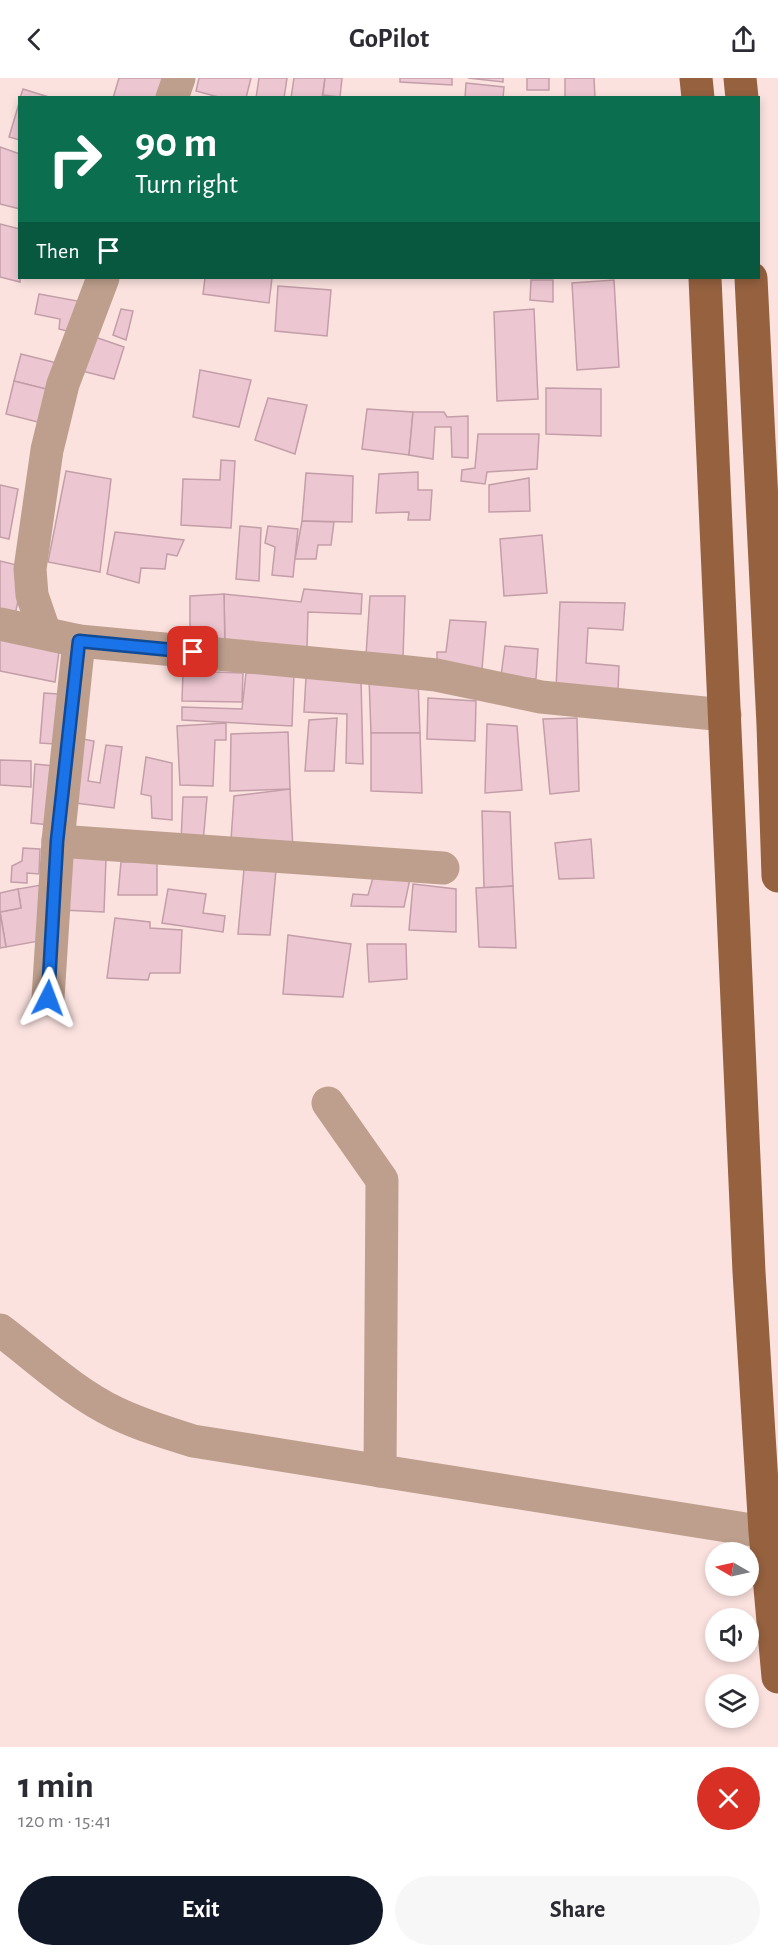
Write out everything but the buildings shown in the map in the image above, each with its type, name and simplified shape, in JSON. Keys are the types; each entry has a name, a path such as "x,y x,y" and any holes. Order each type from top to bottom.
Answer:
{"main road":[{"path":"696,78 698,96"},
{"path":"740,78 742,96"},
{"path":"705,279 749,1261 765,1532 778,1677"},
{"path":"751,279 776,725 778,876"}],"street":[{"path":"173,96 179,78"},
{"path":"45,633 32,595 30,569 47,450 63,384 103,279"},
{"path":"0,624 79,641 436,675 541,697 725,715"},
{"path":"48,998 57,841 79,641"},
{"path":"57,841 444,868"},
{"path":"328,1103 382,1180 380,1471"},
{"path":"0,1330 76,1388 114,1412 156,1430 193,1441 765,1532"}],"route":[{"path":"48,998 57,841 79,641 193,652"}]}
